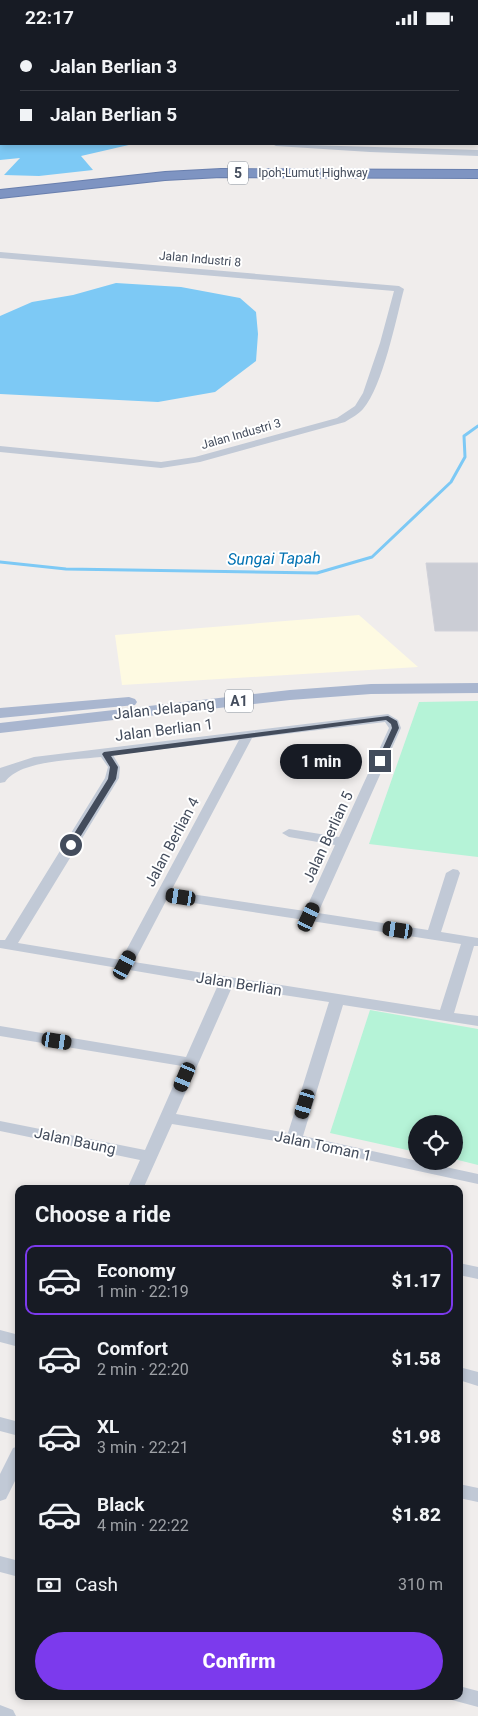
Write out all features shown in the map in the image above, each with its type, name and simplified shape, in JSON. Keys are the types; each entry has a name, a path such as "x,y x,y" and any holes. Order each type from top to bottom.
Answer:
{"highway":[{"name":"Ipoh-Lumut Highway","path":"0,194 165,176 221,173 478,174"}],"main road":[{"name":"Jalan Jelapang","path":"0,713 312,681 375,677 478,676"},
{"name":"Jalan Jelapang","path":"0,728 290,695 371,689 478,688"}],"street":[{"path":"305,145 418,152 478,153"},
{"path":"418,152 424,145"},
{"name":"Jalan Industri 8","path":"0,255 399,289"},
{"name":"Jalan Industri 3","path":"0,449 161,465 196,460 341,420 359,408 368,393 385,343 399,289"},
{"name":"Jalan Berlian 1","path":"3,775 34,761 106,754 388,718"},
{"name":"Jalan Berlian 5","path":"309,917 395,728 394,723 388,718"},
{"name":"Jalan Berlian 4","path":"125,965 248,736"},
{"path":"4,945 112,779 114,767 106,754"},
{"path":"289,833 343,842"},
{"path":"434,935 453,873"},
{"path":"163,894 473,941 446,1016"},
{"name":"Jalan Berlian","path":"4,945 337,1000 478,1021"},
{"path":"138,1185 227,982"},
{"path":"294,1139 337,1000"},
{"path":"0,1031 191,1063"},
{"name":"Jalan Toman 1","path":"167,1119 294,1139 478,1179"},
{"name":"Jalan Baung","path":"0,1125 149,1156"},
{"path":"463,1269 477,1270"},
{"path":"0,1337 15,1340"},
{"path":"463,1375 478,1379"},
{"path":"0,1424 15,1428"},
{"path":"0,1494 15,1462"},
{"path":"463,1492 478,1495"},
{"path":"0,1564 15,1568"},
{"path":"463,1695 478,1699"},
{"path":"0,1714 6,1716"}],"shaded area":[{"path":"359,615 418,667 122,685 115,635"}],"green space":[{"path":"478,701 478,857 369,844 419,702"},
{"path":"370,1010 478,1029 478,1165 463,1161 463,1115 408,1115 408,1150 330,1133"}],"water":[{"path":"0,145 129,145 81,156 93,170 39,176 4,175 20,158 0,160"},
{"path":"116,283 181,287 240,298 256,312 258,334 256,361 215,392 158,402 0,394 0,316 32,302 73,295"}],"building":[{"path":"426,563 478,563 478,631 435,631"}],"waterway":[{"name":"Sungai Tapah","path":"0,562 66,569 317,573 372,557 451,482 465,457 464,436 478,426"}],"route":[{"path":"71,845 112,779 114,767 106,754 388,718 394,723 395,728 380,761"}]}
